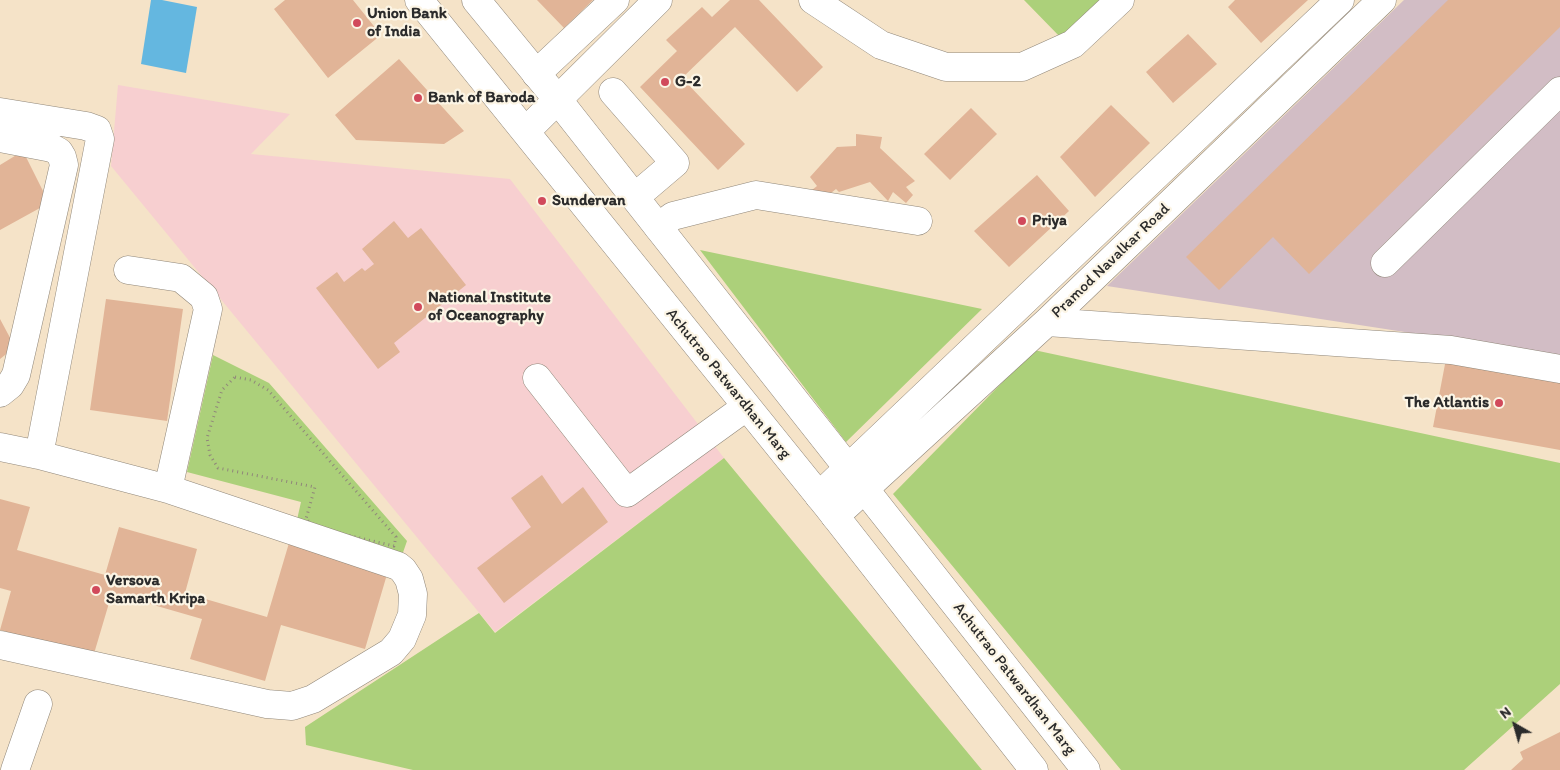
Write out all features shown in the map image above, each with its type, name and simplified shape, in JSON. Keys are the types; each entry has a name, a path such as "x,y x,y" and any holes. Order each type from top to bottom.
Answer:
{"street":[{"name":"Achutrao Patwardhan Marg","path":"419,0 827,506 1034,770"},
{"name":"Achutrao Patwardhan Marg","path":"476,0 658,226 1086,770"},
{"path":"536,74 616,0"},
{"path":"526,131 658,0"},
{"path":"814,0 881,45 946,67 1022,67 1073,44 1120,0"},
{"name":"Pramod Navalkar Road","path":"827,506 1340,0"},
{"name":"Pramod Navalkar Road","path":"857,478 1047,322 1382,0"},
{"path":"1384,263 1560,91"},
{"path":"613,92 675,163 634,197"},
{"path":"0,112 86,126 97,130 100,139 39,455"},
{"path":"0,138 52,148 59,152 64,165 16,375 10,385 0,393"},
{"path":"658,226 673,216 756,196 918,221"},
{"path":"128,270 181,278 204,297 208,309 168,489"},
{"path":"1047,322 1451,350 1560,369"},
{"path":"537,378 627,493 746,407"},
{"path":"0,447 39,455 168,489 398,566 409,579 414,594 412,615 402,639 391,652 313,699 292,706 267,704 0,646"},
{"path":"15,768 38,704"}],"path":[{"path":"235,377 251,380 268,390 396,537 394,546 317,528 306,519 315,487 218,468 210,455 207,438 222,390 235,377"}],"shaded area":[{"path":"1404,0 1560,0 1560,356 1107,286"},
{"name":"National Institute of Oceanography","path":"118,85 290,114 251,154 510,179 724,458 495,632 111,166"}],"green space":[{"path":"1024,0 1102,0 1062,39"},
{"path":"700,250 982,309 846,442"},
{"path":"1034,350 1560,463 1560,684 1464,770 1121,770 893,494"},
{"path":"213,355 269,383 407,541 400,561 294,533 301,502 187,472"},
{"path":"724,458 982,770 413,770 306,745 305,727 479,613 495,633"}],"water":[{"path":"151,0 162,0 197,7 186,73 141,64"}],"building":[{"path":"285,0 353,0 381,35 328,78 274,9"},
{"path":"537,0 593,0 564,28"},
{"name":"G-2","path":"730,0 759,0 823,67 797,92 735,27 682,78 745,144 718,170 640,87 677,51 666,40 702,7 712,17"},
{"path":"1235,0 1308,0 1261,43 1228,7"},
{"path":"1448,0 1560,0 1560,27 1309,274 1273,237 1219,290 1186,257"},
{"path":"1188,34 1217,64 1173,103 1146,72"},
{"path":"399,59 464,131 444,144 356,140 335,115"},
{"path":"1111,105 1150,143 1095,197 1060,157"},
{"path":"971,108 997,134 950,180 924,154"},
{"path":"856,134 882,137 880,148 915,181 906,187 913,195 906,203 893,192 888,201 870,182 839,192 836,189 822,200 812,190 817,186 810,177 837,147 856,146"},
{"path":"23,151 49,203 0,230 0,165"},
{"name":"Priya","path":"1037,175 1069,211 1009,267 974,231"},
{"path":"394,221 408,238 421,228 466,285 394,343 400,352 378,369 316,288 337,272 344,282 362,268 365,271 374,264 362,249"},
{"path":"106,299 183,309 167,421 90,410"},
{"path":"0,319 15,347 0,359"},
{"name":"The Atlantis","path":"1446,359 1560,380 1560,450 1433,427"},
{"path":"542,475 562,504 583,487 608,522 504,603 477,568 531,527 511,498"},
{"name":"Versova Samarth Kripa","path":"0,499 30,507 17,550 105,575 119,527 197,549 185,593 267,617 289,543 388,571 365,649 281,625 265,681 190,659 202,619 112,593 93,657 0,630 11,591 0,588"},
{"path":"1560,732 1560,770 1511,770 1523,759 1520,752"}],"place":[{"name":"Union Bank of India","path":"357,23"},
{"name":"G-2","path":"665,82"},
{"name":"Bank of Baroda","path":"418,98"},
{"name":"Sundervan","path":"542,201"},
{"name":"Priya","path":"1022,221"},
{"name":"National Institute of Oceanography","path":"418,307"},
{"name":"The Atlantis","path":"1499,403"},
{"name":"Versova Samarth Kripa","path":"96,590"}]}
